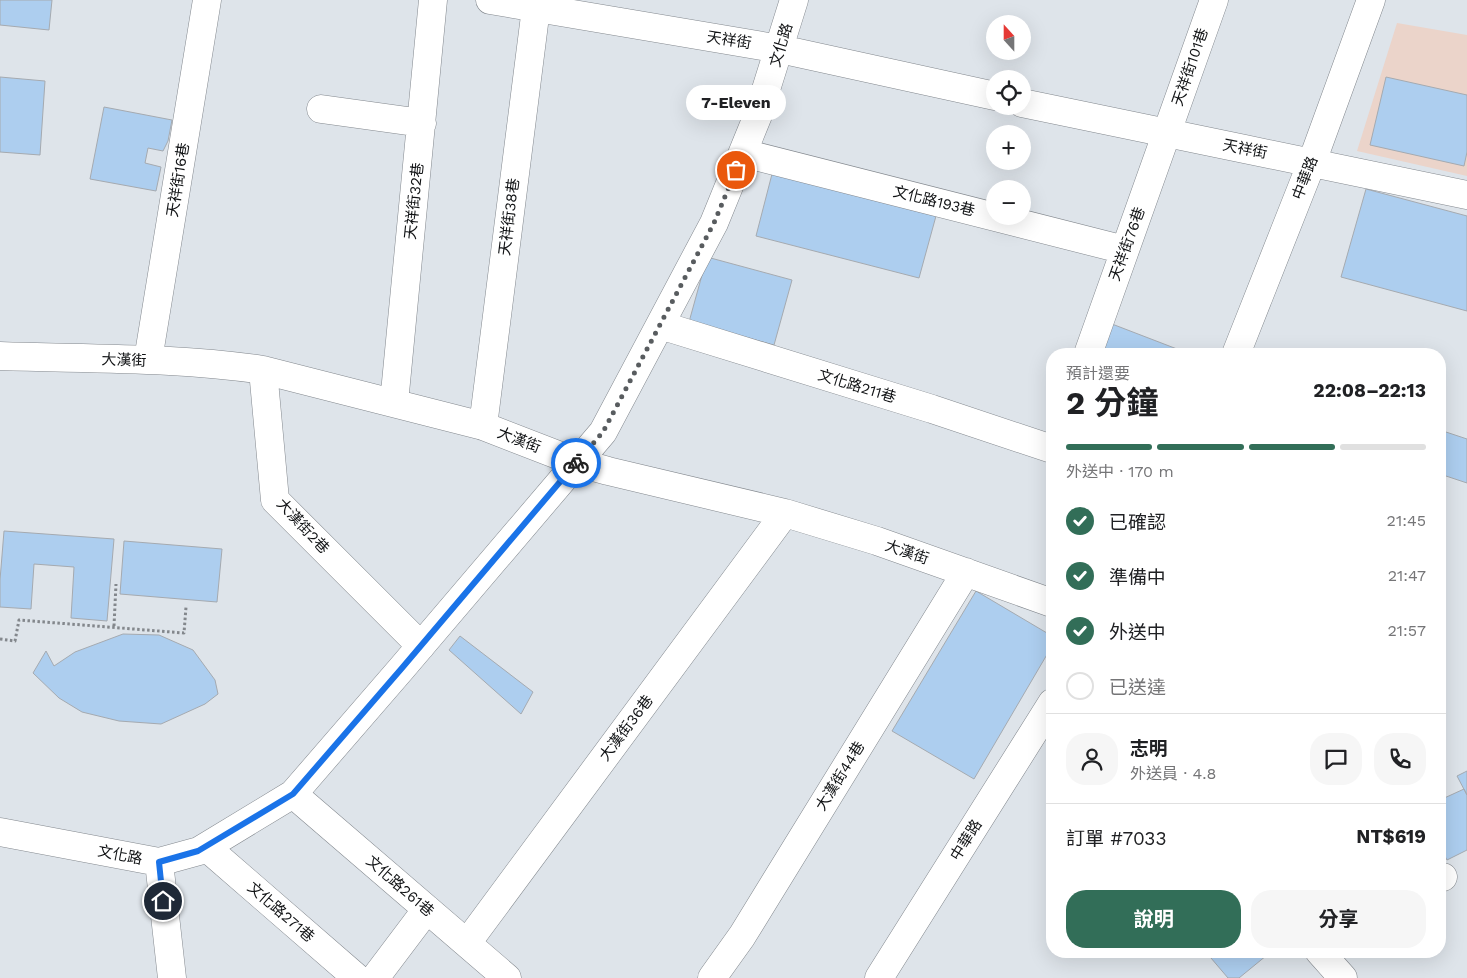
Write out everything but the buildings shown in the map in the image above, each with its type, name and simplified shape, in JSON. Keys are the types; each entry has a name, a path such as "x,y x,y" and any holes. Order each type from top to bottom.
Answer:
{"street":[{"name":"天祥街16巷","path":"148,360 208,0"},
{"name":"天祥街32巷","path":"394,403 433,0"},
{"name":"天祥街","path":"490,0 780,49 986,94"},
{"name":"文化路","path":"0,832 159,862 206,847 293,794 603,432 714,223 758,115 794,0"},
{"name":"天祥街101巷","path":"1167,134 1214,0"},
{"name":"中華路","path":"1238,348 1312,162 1371,0"},
{"name":"天祥街38巷","path":"483,426 536,8"},
{"name":"天祥街","path":"1031,104 1167,134 1467,195"},
{"path":"321,109 422,123"},
{"name":"天祥街76巷","path":"1090,348 1167,134"},
{"name":"文化路193巷","path":"743,153 1125,250"},
{"name":"文化路211巷","path":"660,325 932,409 1046,447"},
{"name":"大漢街","path":"0,356 148,360 263,370 483,426 576,462 608,471 785,513 877,541 1046,601"},
{"name":"大漢街2巷","path":"263,370 275,500 421,646"},
{"name":"大漢街36巷","path":"466,943 785,513"},
{"name":"大漢街44巷","path":"712,978 747,927 966,572"},
{"name":"中華路","path":"879,978 1046,713"},
{"name":"文化路261巷","path":"293,794 507,978"},
{"name":"文化路271巷","path":"206,847 357,978"},
{"path":"159,862 172,978"},
{"path":"375,978 427,909"},
{"path":"1325,958 1343,978"}],"path":[{"path":"114,626 116,584"},
{"path":"0,639 15,641 19,620 184,633 186,607"}],"shaded area":[{"path":"1397,23 1467,35 1467,176 1357,151"}],"way so far":[{"path":"576,463 603,432 714,223 736,170"}],"place":[{"name":"7-Eleven","path":"736,170"}],"route":[{"path":"163,901 159,862 198,851 293,794 576,463"}]}
